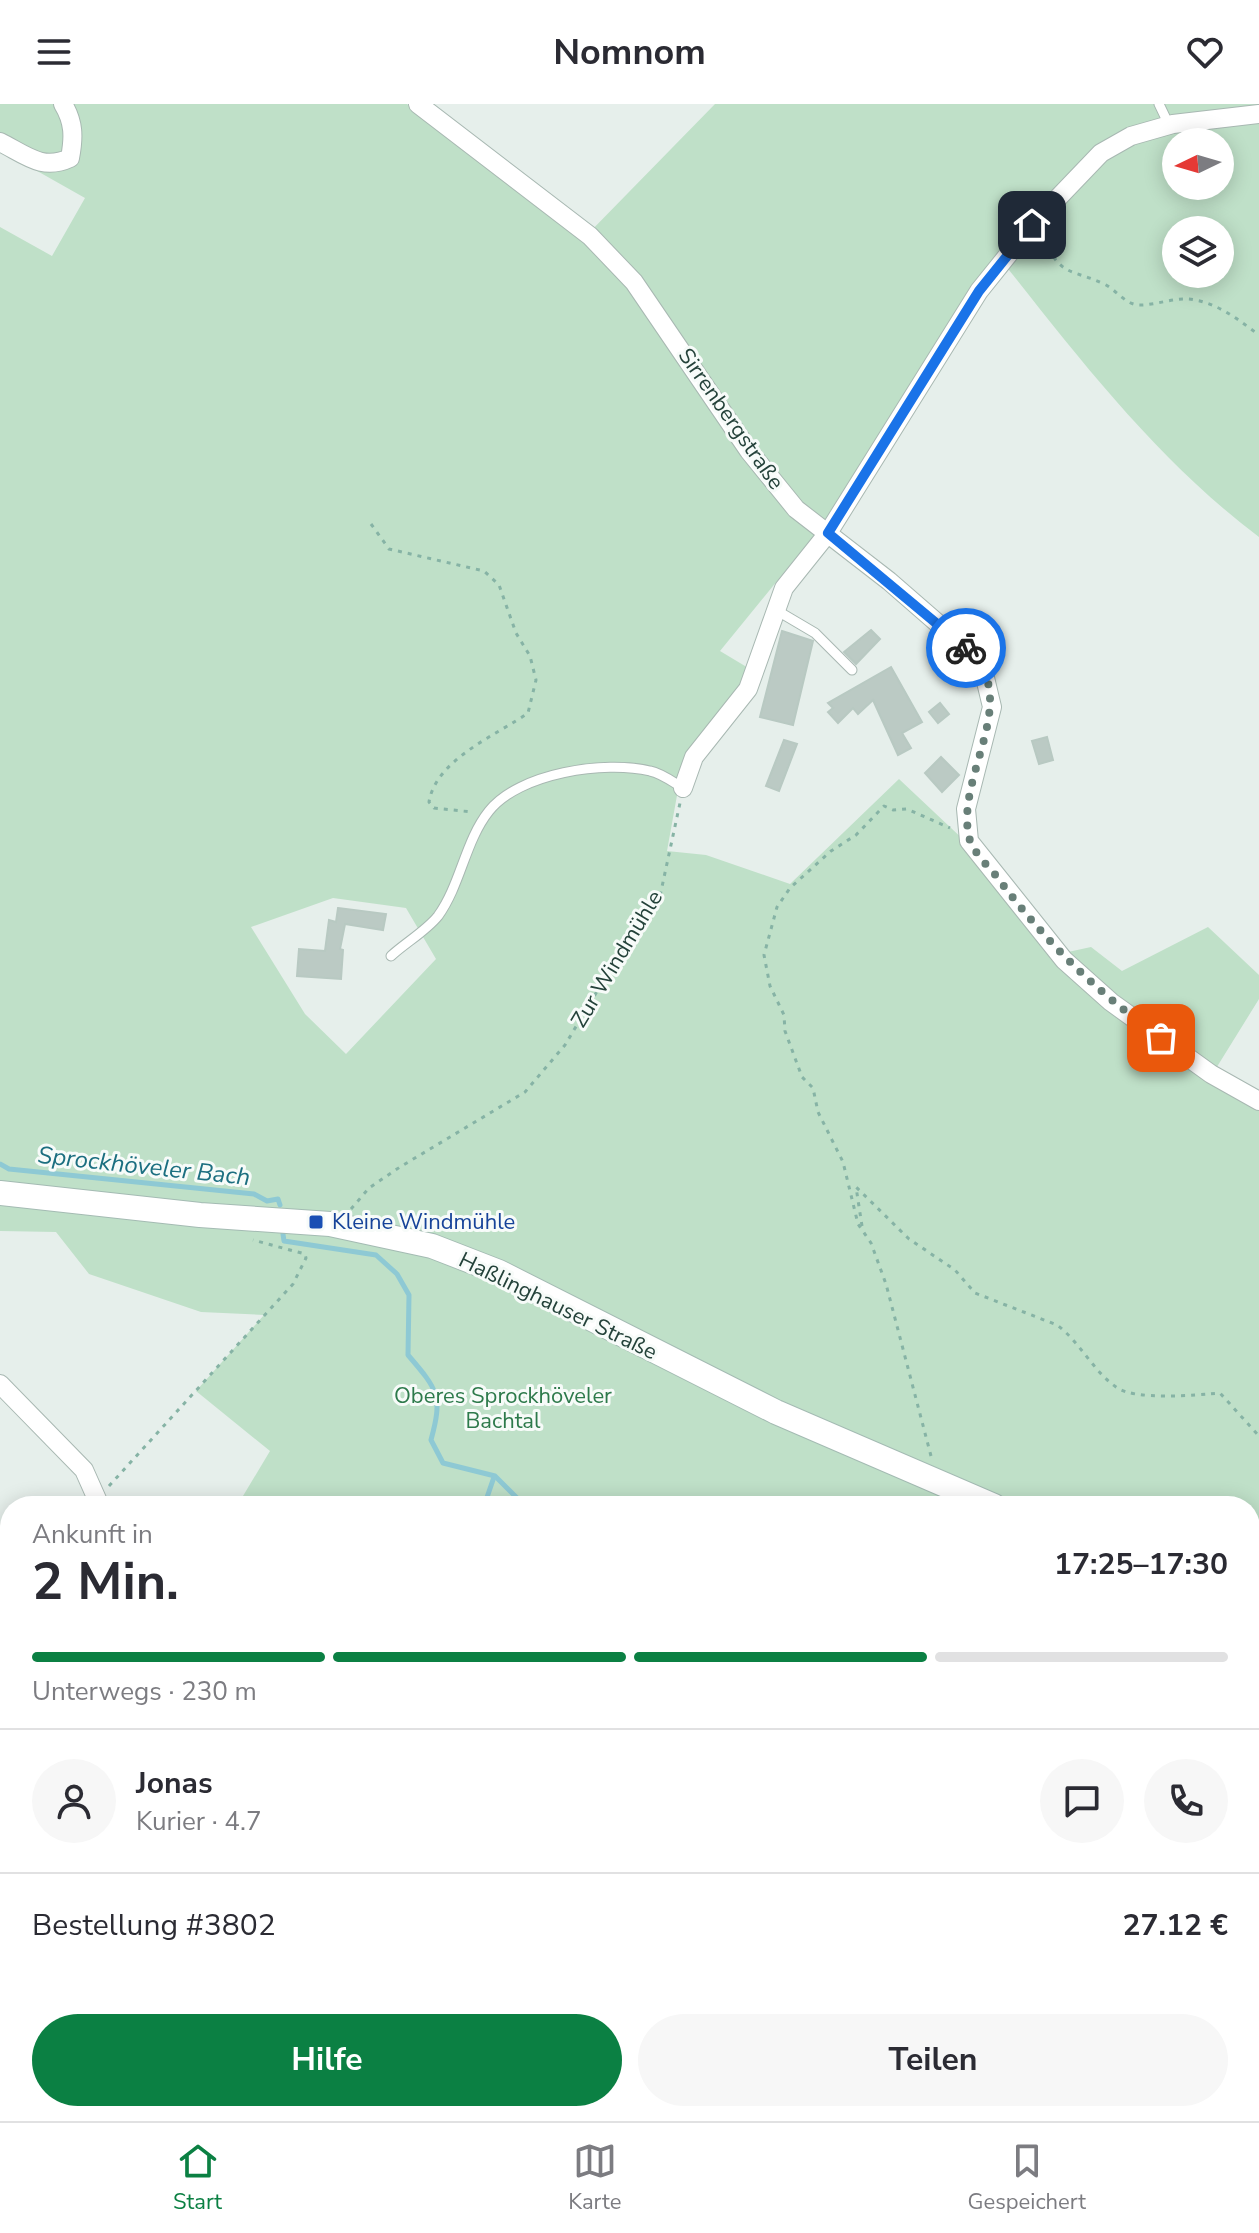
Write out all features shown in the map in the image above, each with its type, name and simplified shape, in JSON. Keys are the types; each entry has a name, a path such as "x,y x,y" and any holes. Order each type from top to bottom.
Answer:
{"main road":[{"name":"Haßlinghauser Straße","path":"0,1193 200,1215 330,1224 432,1246 499,1272 776,1412 970,1496"}],"street":[{"path":"0,142 39,163 55,165 70,158 74,139 71,117 63,104"},
{"name":"Sirrenbergstraße","path":"418,104 590,236 634,282 770,479 796,509 981,661 992,707 966,809 969,841"},
{"path":"683,788 694,757 748,689 784,588 828,533 979,291 1032,225 1101,153 1131,136 1169,125 1259,114"},
{"path":"969,841 1054,948 1099,992 1211,1074 1259,1101"},
{"path":"0,1384 84,1470 94,1496"}],"lane":[{"path":"1159,104 1169,125"},
{"path":"776,610 815,633 852,670"},
{"path":"391,956 437,917 488,812 503,796 522,785 561,773 614,769 651,771 683,788"}],"path":[{"path":"1032,225 1045,239 1050,254 1073,275 1102,283 1136,305 1195,299 1227,313 1259,335"},
{"path":"371,524 389,549 484,571 499,585 516,633 530,656 536,680 528,713 457,761 430,795 429,802 434,808 488,812"},
{"name":"Zur Windmühle","path":"330,1224 389,1174 525,1092 565,1045 608,973 660,896 683,788"},
{"path":"945,1486 934,1469 886,1284 858,1224 843,1162 818,1112 813,1088 802,1077 785,1031 784,1015 765,967 765,941 777,907 790,888 831,851 856,835 884,806 925,816 969,841"},
{"path":"864,1234 856,1187 909,1239 955,1270 975,1293 1057,1325 1068,1333 1079,1351 1114,1387 1126,1393 1171,1396 1220,1393 1259,1436"},
{"path":"103,1496 293,1284 306,1258 305,1254 254,1240"}],"green space":[{"name":"Oberes Sprockhöveler Bachtal","path":"0,104 407,104 584,238 715,104 1259,104 1259,537 1187,476 1122,408 1002,261 834,511 720,651 750,669 745,686 683,762 667,851 706,855 790,884 899,779 968,844 1059,962 1259,1105 1259,1496 243,1496 270,1451 196,1391 264,1315 201,1312 89,1274 56,1232 0,1231 0,227 52,256 85,198 0,150","holes":["333,898 406,908 436,959 346,1054 305,1014 251,927"]},
{"path":"1208,927 1259,975 1259,999 1215,1070 1113,999 1068,952 1091,947 1122,971"}],"building":[{"path":"871,630 880,639 856,664 844,652"},
{"path":"782,631 813,641 793,725 760,717"},
{"path":"891,667 922,722 902,733 911,748 898,755 873,700 858,714 853,708 838,723 828,712 833,708 828,703"},
{"path":"940,703 949,714 938,723 929,712"},
{"path":"1047,737 1053,760 1039,764 1032,741"},
{"path":"784,740 797,744 779,791 766,786"},
{"path":"941,757 959,775 942,792 925,773"},
{"path":"338,908 386,914 383,930 345,924 340,949 343,950 341,979 297,976 299,949 325,951 329,920 336,922"}],"waterway":[{"name":"Sprockhöveler Bach","path":"0,1164 9,1169 254,1194 267,1201 278,1199 280,1205"},
{"name":"Sprockhöveler Bach","path":"283,1234 284,1241 376,1255 397,1274 409,1295 408,1355 435,1394 437,1413 431,1440 443,1463 495,1476 515,1496"},
{"path":"487,1496 494,1477"}],"way so far":[{"path":"966,648 981,661 992,707 966,809 969,841 1064,960 1111,1002 1161,1038"}],"place":[{"name":"Kleine Windmühle","path":"316,1222"}],"route":[{"path":"966,648 828,533 979,291 1032,225"}]}
